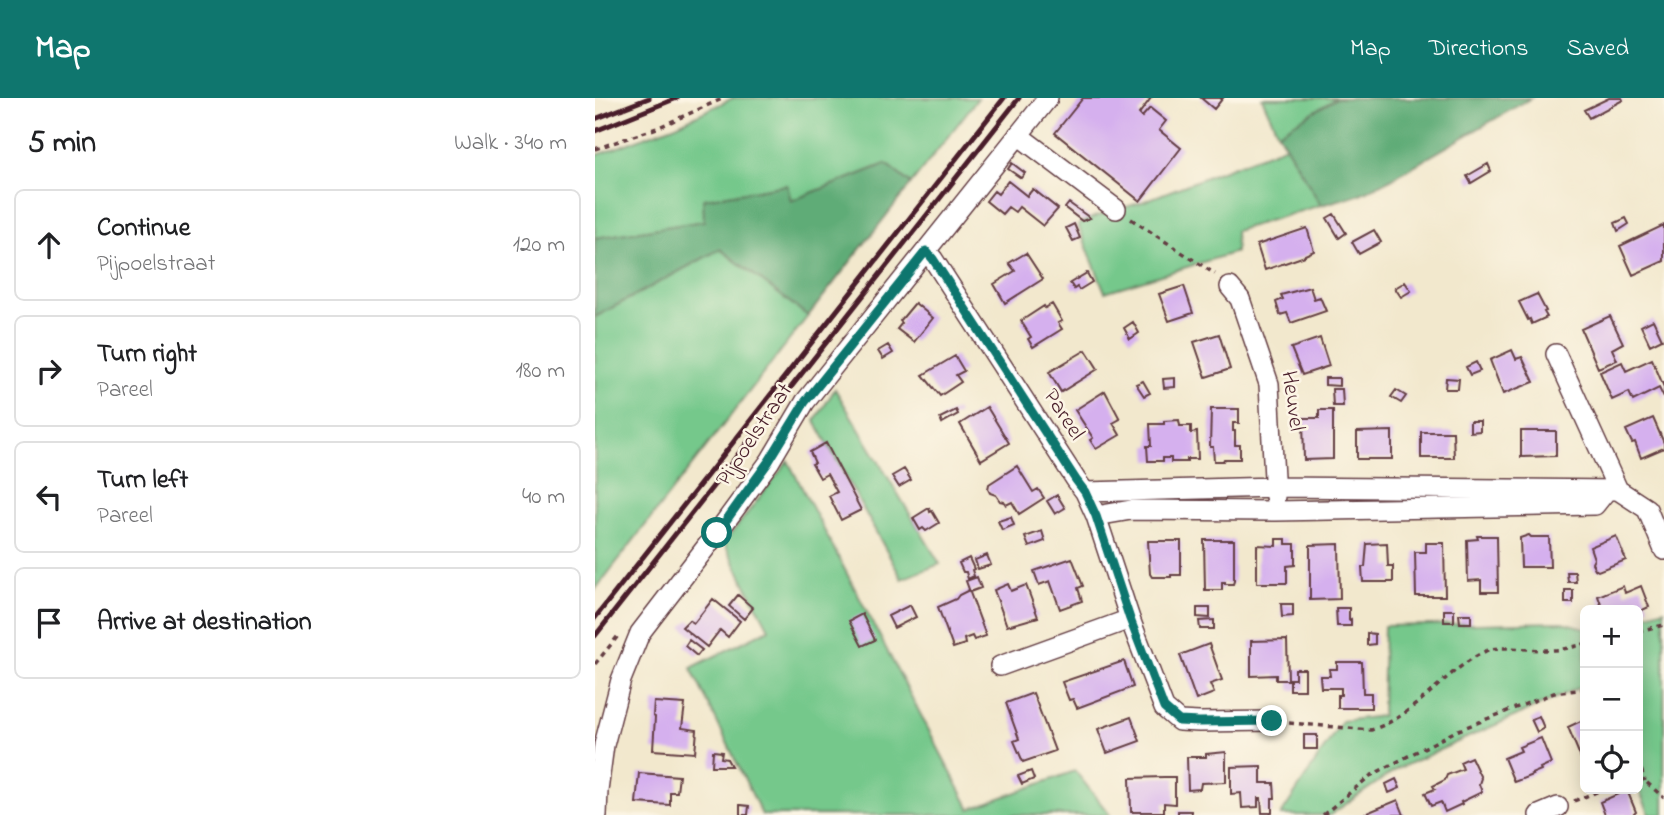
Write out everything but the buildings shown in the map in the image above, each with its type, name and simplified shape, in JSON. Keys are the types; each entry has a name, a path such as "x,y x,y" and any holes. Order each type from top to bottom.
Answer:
{"street":[{"name":"Pijpoelstraat","path":"597,815 604,745 621,680 640,633 762,471 805,402 1048,98"},
{"path":"1018,135 1116,209"},
{"name":"Pareel","path":"926,251 1085,492 1164,708 1179,721 1272,721"},
{"name":"Heuvel","path":"1230,287 1240,299 1269,384 1276,511"},
{"path":"1556,354 1613,490"},
{"path":"1085,492 1275,487 1613,490 1647,509 1664,550"},
{"path":"1436,489 1436,509"},
{"path":"1096,516 1131,510 1276,511 1595,505 1613,490"},
{"path":"1000,666 1130,619"},
{"path":"1539,815 1558,807"}],"path":[{"path":"595,149 657,128 724,98"},
{"path":"1116,209 1223,279 1230,287"},
{"path":"1643,630 1664,625"},
{"path":"1272,721 1371,730 1404,715 1452,674 1492,648 1557,650 1580,645"},
{"path":"1323,815 1370,776 1456,731 1554,693 1580,689"},
{"path":"1643,775 1645,781 1664,798"},
{"path":"1558,807 1591,794"}],"green space":[{"path":"733,98 978,98 911,184 886,164 791,201 787,185 704,199 704,221 595,238 595,156 676,125"},
{"path":"1262,98 1337,98 1278,133"},
{"path":"1337,98 1531,98 1391,179 1360,194 1321,205 1278,133"},
{"path":"1286,146 1321,205 1235,231 1236,252 1105,292 1078,225"},
{"path":"886,164 911,184 808,316 720,249 595,317 595,238 704,221 703,199 787,185 791,201"},
{"path":"720,249 808,316 595,590 595,317"},
{"path":"835,389 940,564 902,579 815,421"},
{"path":"788,461 970,809 1075,771 1110,815 762,815 691,668 769,629 724,543"},
{"path":"1664,609 1664,815 1650,815 1641,794 1643,794 1643,615"},
{"path":"1562,622 1580,627 1580,687 1397,769 1330,815 1281,815 1342,721 1382,716 1384,626"}],"railway":[{"path":"595,119 649,98"},
{"path":"595,131 677,98"},
{"path":"595,618 1004,98"},
{"path":"595,636 1019,98"}],"route":[{"path":"717,533 769,461 805,402 926,251 1085,492 1164,708 1179,721 1272,721"}]}
